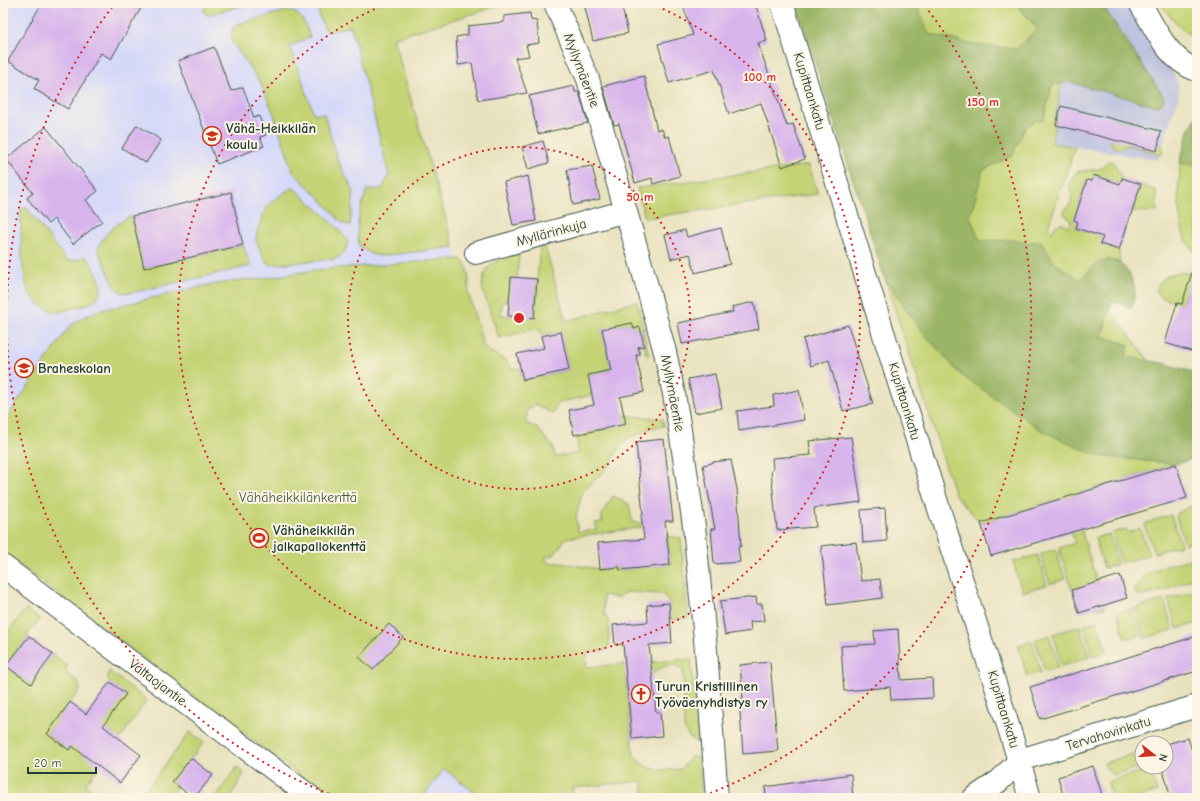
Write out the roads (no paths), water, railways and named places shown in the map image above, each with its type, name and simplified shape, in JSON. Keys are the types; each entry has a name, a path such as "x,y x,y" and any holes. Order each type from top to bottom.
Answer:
{"street":[{"name":"Myllymäentie","path":"555,3 588,79 665,352 680,430 694,526 706,650 717,798"},
{"name":"Kupittaankatu","path":"782,3 926,470 982,638 1020,760 1030,798"},
{"path":"1140,3 1165,44 1175,57 1197,70"},
{"name":"Myllärinkuja","path":"476,253 626,211"},
{"name":"Valtaojantie","path":"3,566 312,798"},
{"name":"Tervahovinkatu","path":"1020,760 1197,706"},
{"path":"974,798 999,781 1020,760"}],"place":[{"name":"Vähä-Heikkilän koulu","path":"212,136"},
{"name":"Braheskolan","path":"24,368"},
{"name":"Vähäheikkilän jalkapallokenttä","path":"259,538"},
{"name":"Turun Kristillinen Työväenyhdistys ry","path":"641,694"}],"park label":[{"name":"Vähäheikkilänkenttä","path":"298,497"}]}
